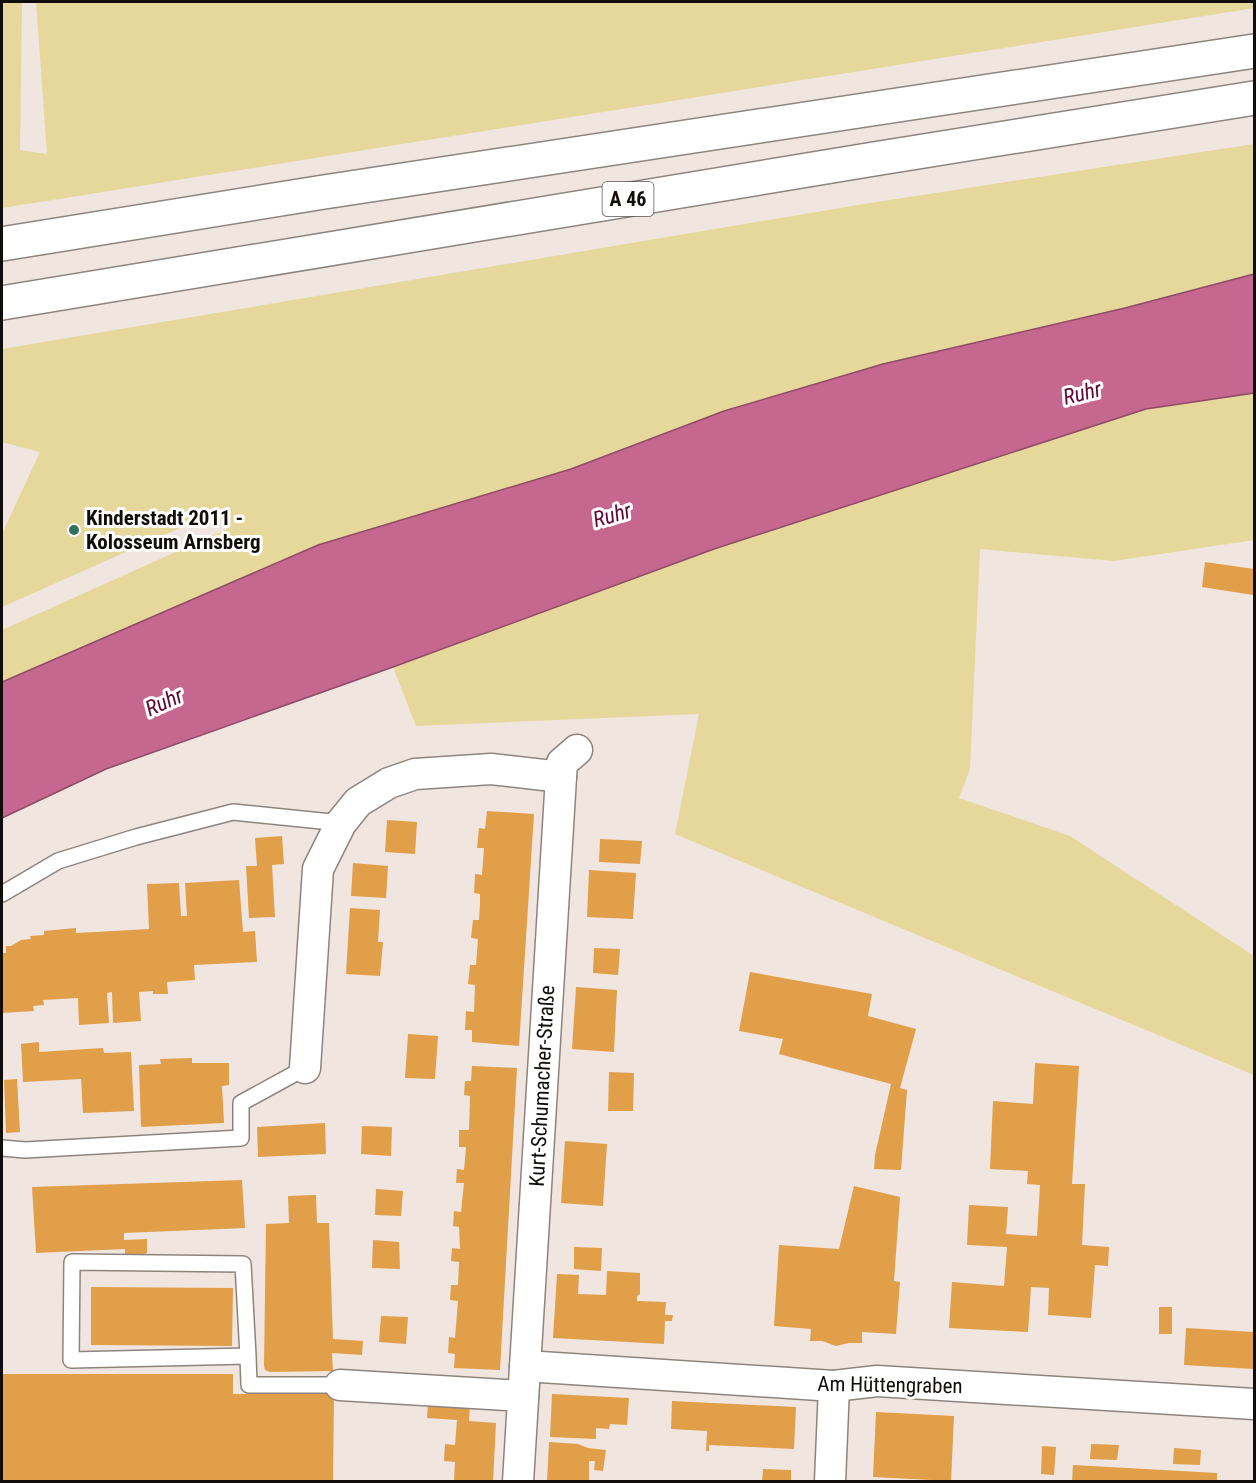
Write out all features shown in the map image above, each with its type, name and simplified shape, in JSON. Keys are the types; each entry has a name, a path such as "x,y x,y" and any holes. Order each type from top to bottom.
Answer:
{"highway":[{"path":"2,244 324,192 1254,51"},
{"name":"A 46","path":"2,303 1254,98"}],"street":[{"name":"Kurt-Schumacher-Straße","path":"518,1482 562,763 577,750"},
{"path":"305,1068 318,869 341,823 358,802 389,783 415,774 491,770 561,777"},
{"path":"340,1386 524,1381"},
{"name":"Am Hüttengraben","path":"524,1381 834,1386 877,1381 1254,1404"},
{"path":"830,1482 834,1386"}],"lane":[{"path":"2,894 58,861 136,837 233,812 341,823"},
{"path":"2,1148 25,1150 242,1138 241,1104 305,1068"},
{"path":"248,1356 71,1360 72,1262 243,1264 248,1356 249,1385 340,1386"}],"shaded area":[{"path":"2,2 22,2 20,150 47,154 36,2 1254,2 1254,8 2,208"},
{"path":"1254,144 1254,274 1125,308 883,364 724,411 571,469 318,545 2,682 2,630 227,529 216,512 2,607 2,534 40,452 2,442 2,349 864,204"},
{"path":"1254,393 1254,540 1114,561 980,549 970,769 959,798 1070,836 1254,956 1254,1075 675,834 699,714 416,726 393,667 714,549 1146,409"}],"water":[{"name":"Ruhr","path":"1254,274 1254,393 1146,409 714,549 106,769 2,818 2,682 318,545 571,469 724,411 883,364 1125,308"}],"building":[{"path":"1205,562 1254,569 1253,595 1202,587"},
{"path":"487,811 534,814 519,1046 472,1042 472,1030 465,1030 466,1011 474,1012 475,985 468,984 470,965 476,965 478,939 471,938 473,920 479,920 480,904 480,894 474,893 475,874 482,875 484,848 477,848 479,828 485,829"},
{"path":"387,820 417,822 415,854 385,852"},
{"path":"282,836 284,864 272,865 275,917 249,918 246,866 257,866 255,838"},
{"path":"600,839 642,841 640,864 599,862"},
{"path":"353,863 388,866 386,898 351,896"},
{"path":"589,870 636,873 633,919 587,917"},
{"path":"239,880 243,932 255,931 257,962 194,965 195,980 167,982 168,994 153,994 153,991 139,992 141,1021 113,1023 112,992 107,993 109,1023 79,1025 78,998 43,1000 44,1005 33,1006 34,1011 2,1013 2,953 6,953 6,946 31,939 30,936 44,935 44,931 76,928 76,933 149,929 147,884 179,883 181,916 187,916 185,883"},
{"path":"350,908 380,910 378,942 383,942 380,976 346,974"},
{"path":"594,948 620,949 618,975 593,973"},
{"path":"750,972 872,994 868,1016 916,1029 900,1088 907,1090 901,1170 874,1169 891,1084 779,1054 783,1039 739,1031"},
{"path":"576,987 617,990 614,1052 572,1049"},
{"path":"408,1034 438,1036 435,1079 405,1078"},
{"path":"39,1042 39,1052 103,1048 104,1053 131,1052 134,1111 83,1113 81,1079 23,1082 21,1044"},
{"path":"192,1058 192,1063 229,1063 229,1085 222,1086 224,1123 141,1127 139,1065 161,1064 160,1059"},
{"path":"1035,1063 1079,1066 1072,1184 1085,1184 1082,1245 1109,1247 1108,1266 1095,1265 1091,1318 1048,1315 1049,1288 1031,1287 1028,1332 949,1328 952,1282 1004,1286 1007,1247 967,1245 969,1205 1008,1207 1006,1234 1037,1236 1040,1185 1027,1184 1028,1171 990,1169 993,1101 1033,1104"},
{"path":"472,1066 517,1068 500,1370 454,1368 455,1354 448,1353 449,1337 455,1338 458,1301 450,1300 451,1285 458,1285 459,1262 451,1261 452,1248 460,1249 459,1227 453,1226 454,1211 461,1212 464,1183 456,1183 457,1169 464,1170 466,1147 459,1147 459,1130 469,1130 470,1096 464,1095 465,1081 471,1081"},
{"path":"609,1072 634,1073 633,1111 608,1111"},
{"path":"17,1079 20,1132 6,1133 4,1080"},
{"path":"325,1123 326,1154 258,1157 257,1127"},
{"path":"362,1126 392,1127 391,1156 361,1154"},
{"path":"565,1141 607,1144 603,1206 561,1203"},
{"path":"242,1180 245,1228 124,1233 124,1240 147,1239 147,1253 144,1254 125,1254 125,1249 36,1253 32,1187"},
{"path":"854,1186 900,1197 894,1281 900,1282 896,1334 862,1332 862,1343 836,1346 822,1341 810,1341 811,1329 774,1326 779,1245 839,1249"},
{"path":"376,1189 403,1191 401,1216 375,1215"},
{"path":"316,1195 317,1223 329,1223 333,1339 363,1341 362,1355 332,1353 333,1371 270,1372 265,1370 264,1365 266,1224 289,1223 288,1196"},
{"path":"373,1240 399,1242 400,1269 372,1268"},
{"path":"574,1247 602,1248 601,1271 574,1269"},
{"path":"607,1271 640,1273 640,1294 637,1296 637,1301 666,1302 665,1315 673,1315 672,1321 665,1321 664,1344 553,1338 557,1274 579,1275 578,1294 606,1295"},
{"path":"91,1287 233,1288 232,1346 91,1345"},
{"path":"1159,1307 1172,1307 1172,1334 1159,1334"},
{"path":"381,1316 408,1317 406,1344 379,1342"},
{"path":"1186,1328 1254,1332 1254,1369 1184,1365"},
{"path":"2,1374 233,1374 233,1394 334,1394 333,1482 2,1482"},
{"path":"552,1394 629,1398 627,1425 610,1424 609,1429 596,1428 596,1439 550,1437"},
{"path":"672,1401 796,1407 794,1449 709,1445 709,1451 706,1451 707,1431 671,1429"},
{"path":"428,1402 470,1405 469,1421 496,1423 493,1482 454,1482 455,1462 444,1461 445,1444 455,1445 457,1420 427,1418"},
{"path":"876,1412 954,1416 951,1481 873,1477"},
{"path":"549,1442 578,1444 588,1448 606,1450 603,1471 594,1470 595,1461 589,1461 589,1482 547,1482"},
{"path":"1091,1444 1119,1445 1117,1460 1090,1459"},
{"path":"1042,1446 1056,1447 1054,1475 1041,1474"},
{"path":"1174,1448 1201,1450 1200,1465 1173,1464"},
{"path":"1073,1465 1217,1473 1217,1482 1072,1482"},
{"path":"763,1469 791,1470 791,1482 762,1482"}],"place":[{"name":"Kinderstadt 2011 - Kolosseum Arnsberg","path":"74,530"}]}
